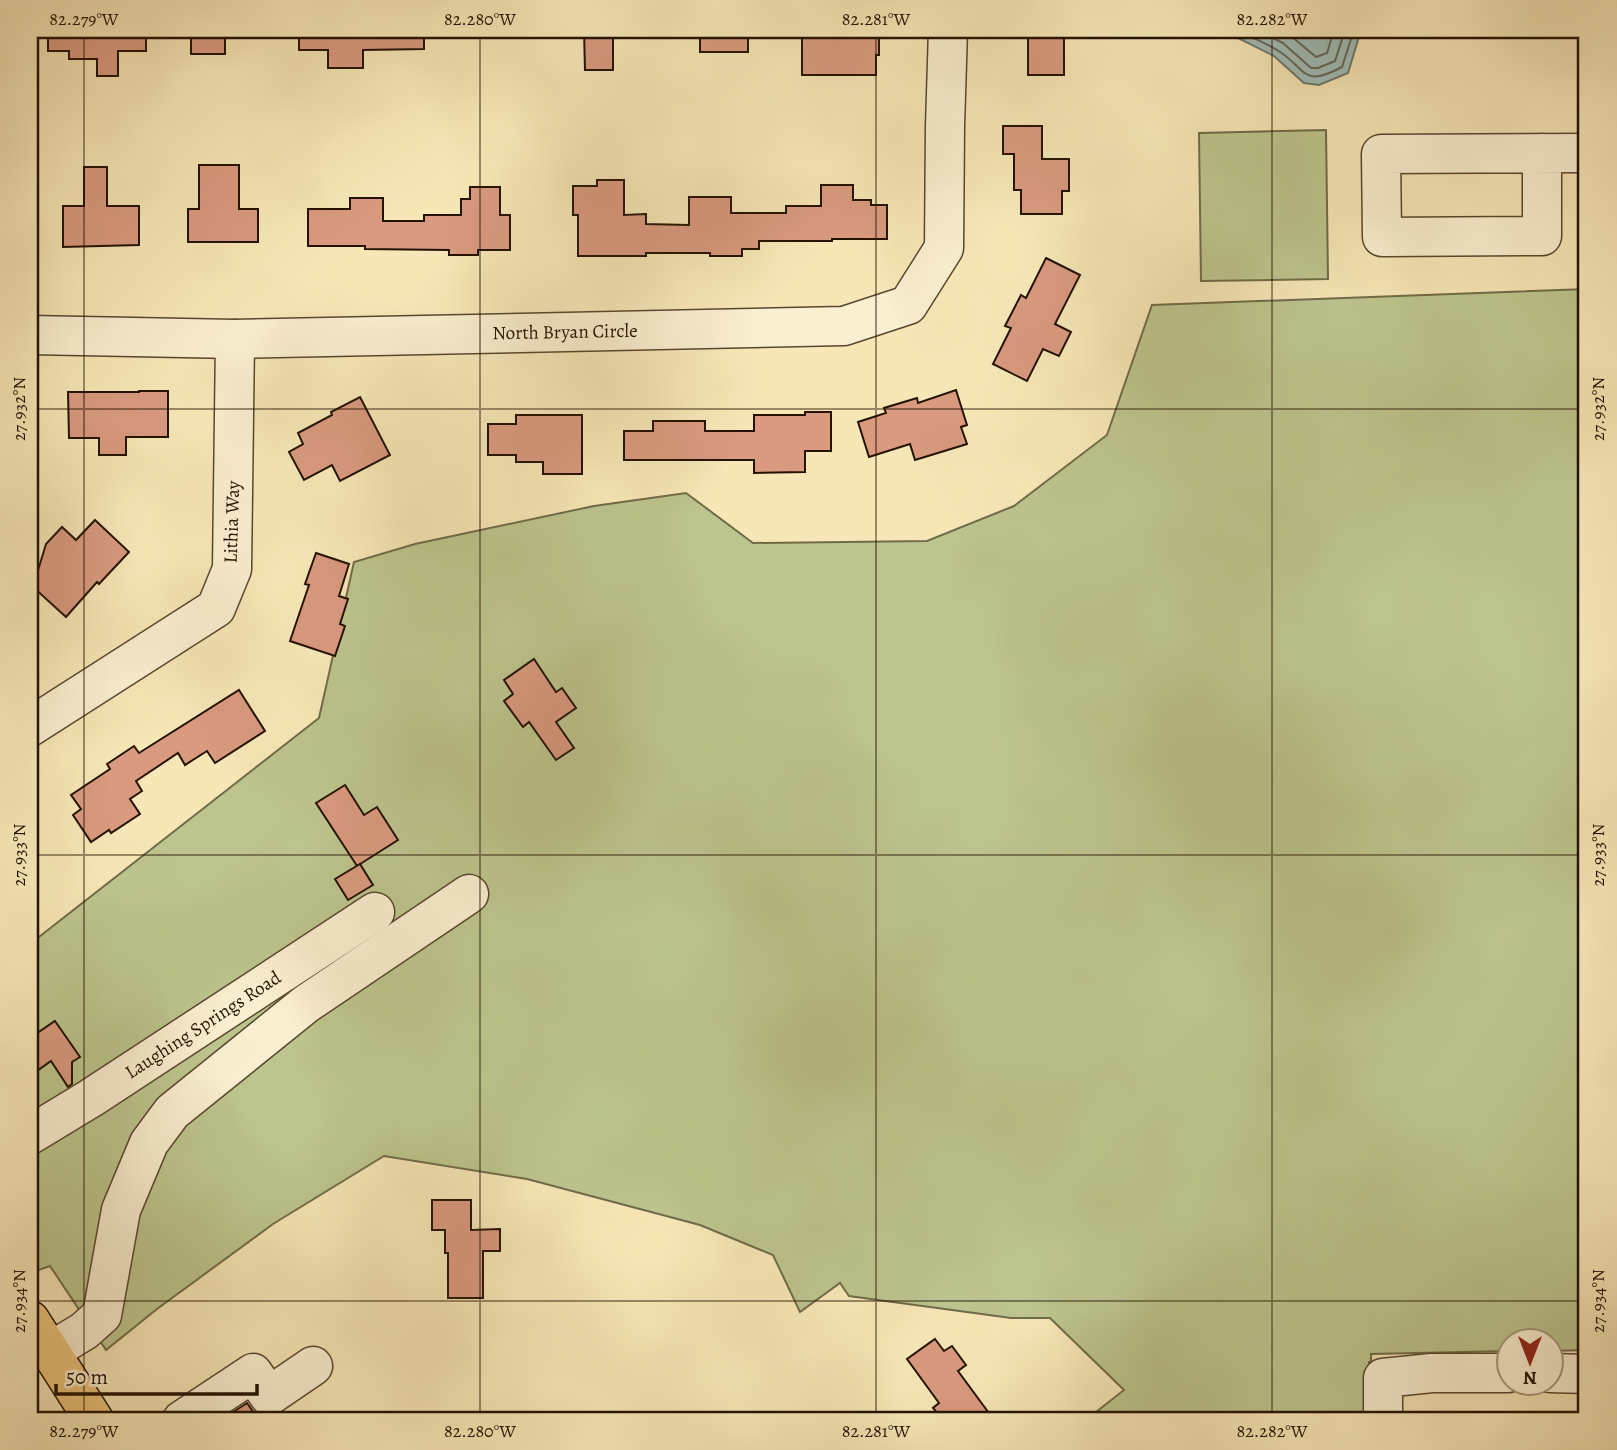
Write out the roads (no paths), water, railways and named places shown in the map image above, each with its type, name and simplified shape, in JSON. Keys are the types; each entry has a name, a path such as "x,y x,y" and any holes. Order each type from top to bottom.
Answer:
{"main road":[{"path":"30,1320 94,1420"}],"street":[{"name":"North Bryan Circle","path":"30,335 235,339 844,326 908,305 944,248 948,30"},
{"path":"1542,153 1542,236 1382,237 1381,154 1542,153 1587,153"},
{"name":"Lithia Way","path":"30,727 216,608 232,569 235,339"},
{"path":"51,1351 84,1331 102,1315 121,1210 149,1143 172,1112 306,1004 469,894"},
{"name":"Laughing Springs Road","path":"30,1135 375,912"},
{"path":"183,1420 253,1373 269,1396 313,1366"},
{"path":"1383,1420 1383,1378 1432,1373 1494,1373"},
{"path":"1564,1373 1587,1374"}],"water":[{"path":"1222,30 1361,30 1348,73 1319,85 1304,83 1274,56"}]}
